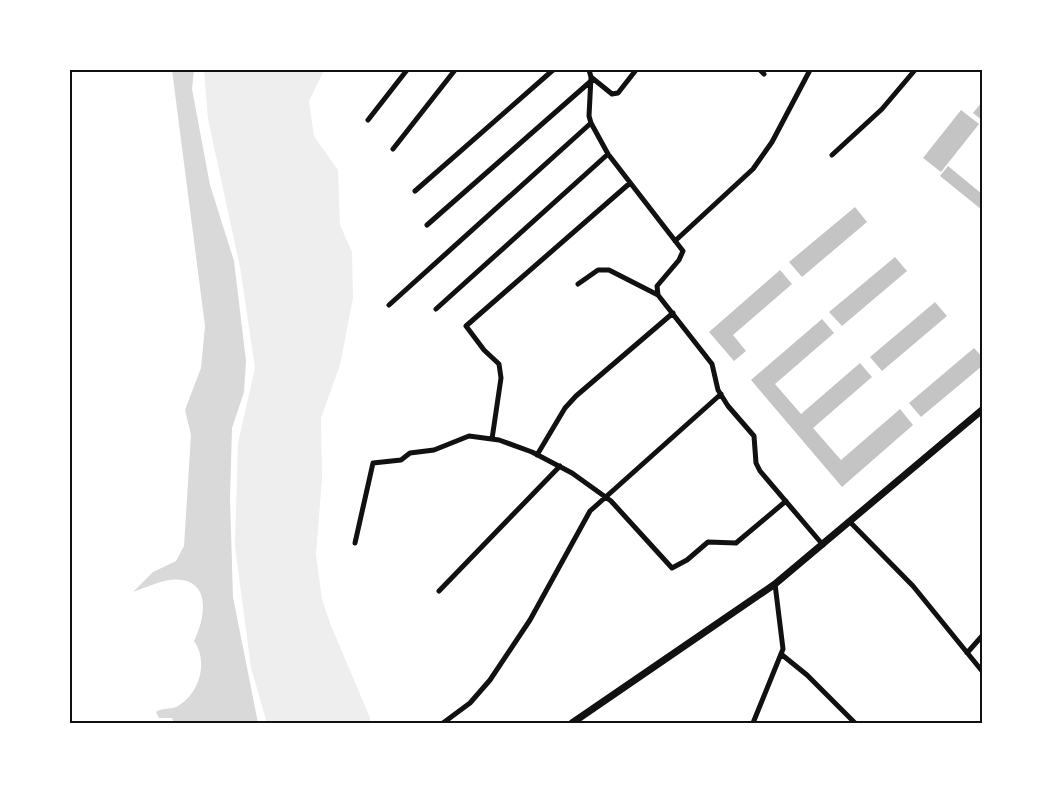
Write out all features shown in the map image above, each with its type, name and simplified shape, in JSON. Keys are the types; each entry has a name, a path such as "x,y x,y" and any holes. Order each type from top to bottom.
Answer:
{"street":[{"path":"368,120 407,70"},
{"path":"394,149 455,70"},
{"path":"416,191 552,70"},
{"path":"589,70 591,79 589,116 591,124 608,154 683,251 679,260 657,286 658,294"},
{"path":"591,79 612,94 618,93 636,70"},
{"path":"675,241 753,169 772,142 810,70"},
{"path":"832,155 882,109 915,70"},
{"path":"427,226 591,79"},
{"path":"389,305 591,124"},
{"path":"436,309 608,154"},
{"path":"492,439 501,378 499,364 484,350 466,326 630,182"},
{"path":"578,284 598,270 609,270 658,294 712,364 720,394 754,436 756,463 760,471 823,545"},
{"path":"537,454 565,408 576,396 673,313"},
{"path":"443,723 470,703 490,680 530,620 590,511 720,394"},
{"path":"572,723 775,584 982,410"},
{"path":"355,543 373,463 401,460 410,453 434,450 468,436 492,439 537,454 572,473 605,498 629,520 672,568 687,560 708,542 736,543 786,501"},
{"path":"438,591 560,466"},
{"path":"850,522 913,586 982,671"},
{"path":"753,723 781,654 782,632 775,584"},
{"path":"967,652 982,636"},
{"path":"781,654 807,675 854,723"}],"shaded area":[{"path":"172,70 194,70 192,89 210,185 234,261 246,361 244,392 232,428 230,498 233,597 258,723 174,723 172,718 159,718 156,712 178,706 185,701 200,677 201,658 194,641 202,615 202,597 192,583 176,579 157,583 133,592 153,572 176,561 184,546 191,435 185,410 201,368 205,326"},
{"path":"204,70 324,70 309,101 314,136 338,170 340,225 352,252 353,298 340,365 321,418 322,478 316,555 322,599 330,623 370,718 369,723 267,723 251,668 235,546 238,443 255,368 240,267 208,119"}],"building":[{"path":"982,102 982,120 973,113"},
{"path":"961,110 979,124 941,172 923,158"},
{"path":"948,166 982,194 982,210 940,176"},
{"path":"855,207 867,222 802,277 789,262"},
{"path":"895,257 907,271 842,326 829,312"},
{"path":"780,270 792,284 733,335 746,351 734,361 709,332"},
{"path":"935,302 947,316 882,371 870,357"},
{"path":"822,319 834,333 775,384 801,414 860,363 872,377 813,428 841,460 900,409 913,425 842,487 751,380"},
{"path":"974,348 982,357 982,366 921,417 909,403"}]}
